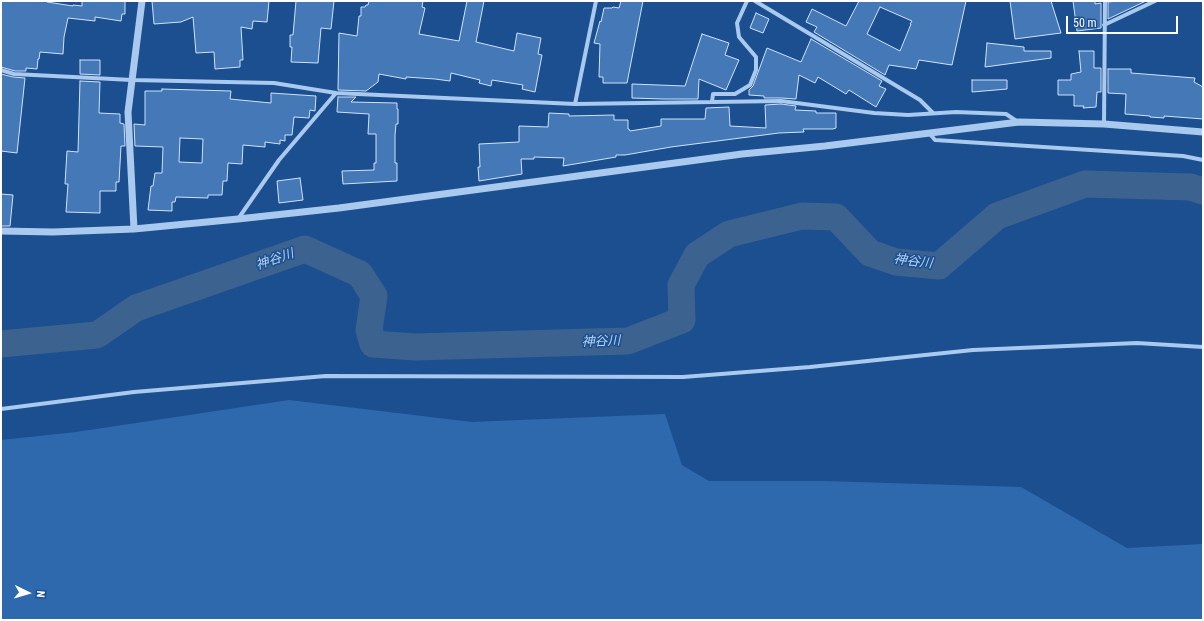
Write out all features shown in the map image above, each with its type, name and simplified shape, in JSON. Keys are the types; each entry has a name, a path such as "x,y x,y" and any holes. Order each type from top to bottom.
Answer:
{"street":[{"path":"134,229 128,112 142,1"},
{"path":"575,104 596,1"},
{"path":"712,102 712,94 735,94 750,86 756,70 756,57 739,36 737,23 747,1"},
{"path":"755,1 920,100 933,114"},
{"path":"762,6 765,1"},
{"path":"1104,124 1105,1"},
{"path":"1104,25 1155,1"},
{"path":"1,70 14,74 132,80 274,83 336,93 575,104 781,101 874,113 908,115 956,112 1006,114 1019,122"},
{"path":"238,219 279,160 336,93"},
{"path":"1,231 53,232 134,229 238,219 742,154 825,146 1019,122 1104,124 1203,132"},
{"path":"929,133 935,140 1183,156 1203,160"},
{"path":"1,409 134,392 326,376 683,377 810,367 973,350 1137,343 1203,347"}],"shaded area":[{"path":"289,400 472,422 665,414 682,465 709,481 823,481 1021,487 1127,548 1203,544 1203,620 1,620 1,440 76,432"}],"building":[{"path":"1,1 47,1 73,6 82,6 82,1 125,1 125,14 122,14 121,21 95,17 95,21 68,18 64,37 63,54 40,52 37,69 26,68 26,71 15,71 1,67"},
{"path":"152,1 269,1 267,22 253,21 252,29 241,27 243,60 240,60 240,67 215,69 214,52 196,53 193,17 181,22 154,24"},
{"path":"296,1 334,1 331,29 321,28 318,63 291,62 292,47 290,47 290,35 293,35"},
{"path":"369,1 423,1 422,7 425,8 419,34 459,41 467,1 484,1 476,42 514,51 517,33 541,38 538,54 542,55 535,92 522,89 523,85 492,80 491,86 479,83 480,80 451,73 450,81 406,77 406,79 379,74 378,82 366,91 338,90 339,33 357,36 359,16 361,16 361,7 368,5"},
{"path":"621,1 643,1 627,83 603,83 603,77 599,77 600,44 594,43 604,8 619,8"},
{"path":"859,1 966,1 952,65 919,60 916,69 889,65 885,75 814,32 817,27 806,22 812,9 846,26","holes":["880,7 912,21 900,51 867,34"]},
{"path":"1010,1 1051,1 1061,33 1015,39"},
{"path":"1073,1 1095,1 1095,4 1101,3 1101,28 1077,31"},
{"path":"1146,1 1108,19 1108,2"},
{"path":"756,13 769,19 763,33 750,28"},
{"path":"702,34 729,43 725,55 739,60 726,90 699,79 698,99 632,98 632,84 685,86"},
{"path":"811,39 882,81 879,86 886,89 876,107 849,90 846,94 818,77 815,83 799,75 796,99 764,98 764,96 749,95 749,90 753,86 767,48 801,62"},
{"path":"987,43 1024,47 1024,51 1051,51 1051,58 985,67"},
{"path":"1079,51 1094,51 1094,68 1101,68 1101,92 1097,92 1096,107 1083,108 1084,106 1074,106 1074,95 1058,95 1058,80 1071,80 1071,74 1081,72"},
{"path":"80,60 100,60 100,75 80,74"},
{"path":"1108,69 1131,69 1131,73 1195,78 1194,82 1203,87 1203,119 1164,116 1164,118 1125,114 1126,94 1108,93"},
{"path":"1,74 25,78 17,153 1,151"},
{"path":"972,80 1007,80 1007,89 972,92"},
{"path":"80,81 100,82 99,113 120,114 120,123 124,124 125,146 121,146 119,182 116,182 116,191 100,191 100,213 66,212 68,184 65,184 67,151 78,152"},
{"path":"162,89 231,91 230,99 271,103 271,93 316,96 315,111 310,110 309,118 294,117 292,135 285,135 285,141 280,140 280,144 265,142 265,147 243,145 242,164 228,163 227,181 223,181 222,195 208,195 208,198 176,197 175,202 172,202 172,211 148,210 151,186 153,186 155,173 162,173 163,147 135,146 134,124 145,125 145,91 162,91","holes":["180,138 203,139 202,163 179,162"]},
{"path":"338,97 356,97 351,102 397,103 398,124 396,124 395,135 395,163 397,163 397,181 343,184 342,171 374,170 374,163 376,163 376,134 368,134 369,114 337,112"},
{"path":"781,104 796,106 795,110 816,111 816,113 836,113 836,128 803,129 804,132 779,133 671,147 625,155 616,155 616,157 563,166 564,158 534,157 534,159 521,159 522,174 479,181 479,144 519,142 519,126 548,127 549,113 569,114 569,116 614,115 614,120 628,120 628,129 630,131 661,126 661,119 705,119 706,108 729,107 730,126 766,128 765,105"},
{"path":"300,178 303,200 279,203 277,181"},
{"path":"1,194 13,195 10,226 1,226"}],"waterway":[{"name":"神谷川","path":"1,344 97,335 136,308 305,249 360,274 374,296 369,330 373,344 415,347 628,341 682,320 681,285 697,255 729,234 802,216 836,217 870,253 896,262 939,266 997,216 1085,184 1190,187 1203,191"}]}
